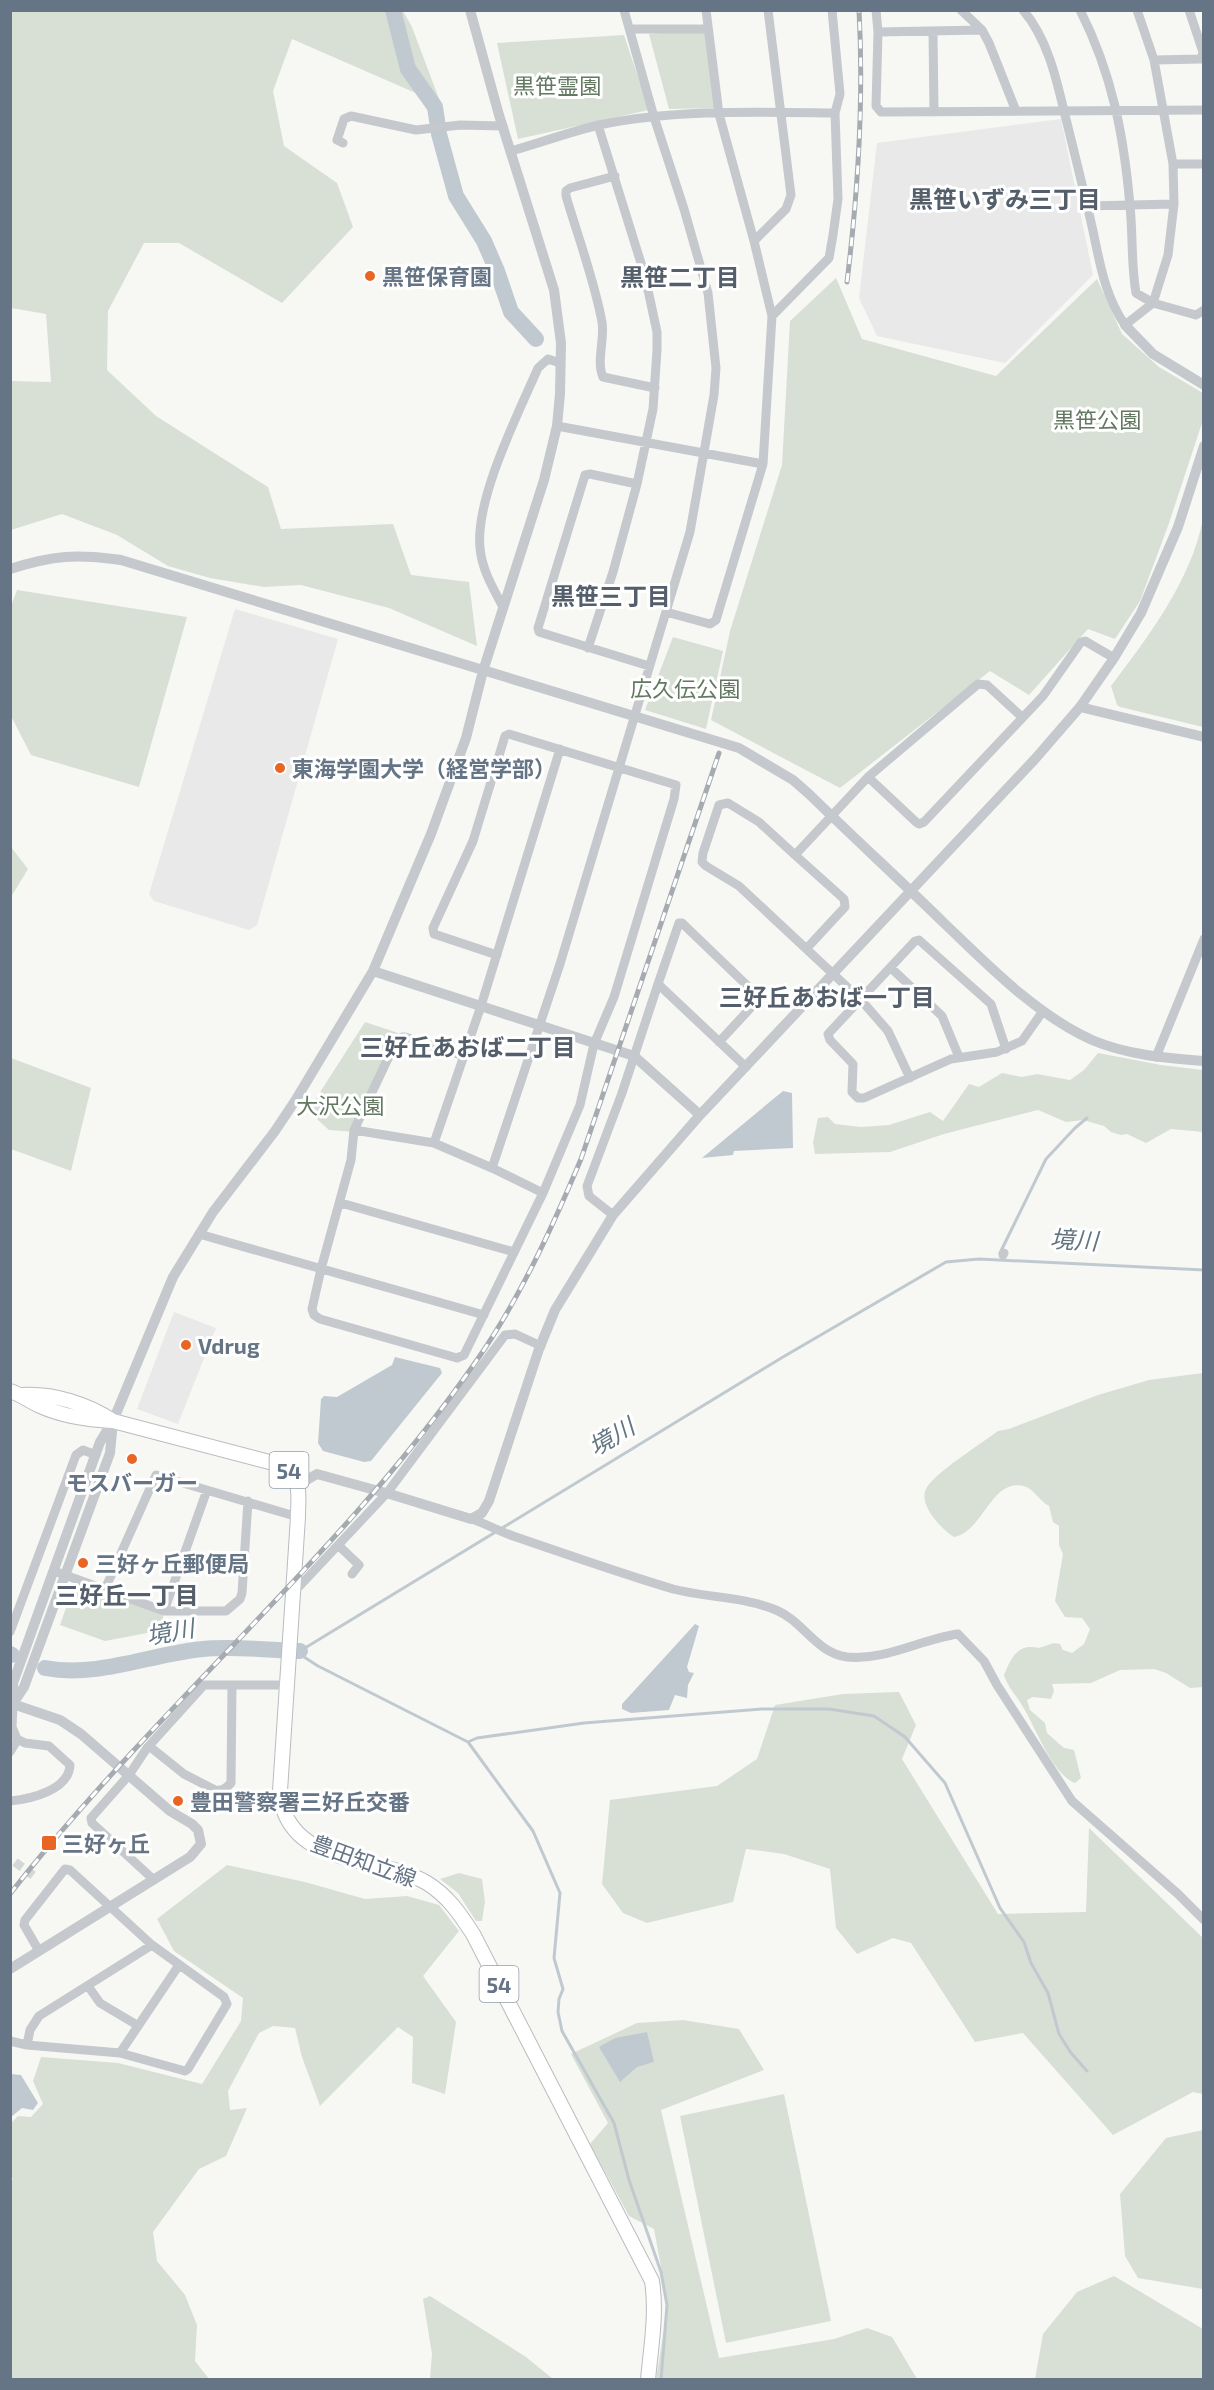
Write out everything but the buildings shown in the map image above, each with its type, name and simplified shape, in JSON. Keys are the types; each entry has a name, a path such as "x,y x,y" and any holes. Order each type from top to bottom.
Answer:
{"main road":[{"name":"54","path":"16,1393 40,1394 97,1410 113,1421 281,1465 296,1476 298,1485"},
{"name":"豊田知立線","path":"298,1485 298,1517 280,1791 285,1814 300,1836 318,1849 397,1871 426,1883 451,1902 473,1934 652,2281 654,2311 648,2379"}],"street":[{"path":"11,1800 37,1796 55,1786 70,1772 70,1765 56,1750 49,1746 18,1740 12,1727 13,1683 100,1442 113,1421 172,1277 213,1212 275,1131 337,1034 373,971 431,834 466,738 483,671 544,480 557,426 561,343 554,290 470,10"},
{"path":"492,1168 541,1025 690,532 716,368 708,293 624,10"},
{"path":"666,612 710,624 716,620 763,464 772,316 719,114 706,10"},
{"path":"754,241 786,209 791,195 768,10"},
{"path":"772,316 829,258 838,199 835,113 840,89 832,10"},
{"path":"876,10 878,32 876,109 880,112 1203,110"},
{"path":"961,10 981,30 1016,111"},
{"path":"1023,10 1046,51 1057,79 1108,296 1125,325 1153,354 1203,385"},
{"path":"1080,10 1095,40 1118,110 1130,205 1136,293 1153,303 1197,315 1203,310"},
{"path":"1125,325 1153,303 1168,255 1174,204 1173,164 1154,60 1137,10"},
{"path":"1154,60 1198,60 1203,56 1190,10"},
{"path":"631,28 708,29"},
{"path":"878,32 981,30"},
{"path":"933,32 934,112"},
{"path":"511,152 598,125 654,117 781,112 835,113"},
{"path":"343,143 337,140 344,119 351,116 416,130 460,125 503,126"},
{"path":"588,648 613,572 637,484 655,388 657,332 645,276 598,125"},
{"path":"1173,164 1203,164"},
{"path":"615,176 570,188 566,190 566,196 592,281 602,323 600,371 603,377 655,388"},
{"path":"1086,206 1174,204"},
{"path":"504,608 490,586 480,550 479,530 501,455 537,368 548,359 560,363"},
{"path":"557,426 704,455 763,464"},
{"path":"471,1519 482,1513 489,1501 555,1310 613,1215 700,1115 834,975 1080,708 1141,613 1178,527 1203,446"},
{"path":"637,484 585,475 540,619 539,632 649,666"},
{"path":"10,569 64,555 120,560 739,748 793,780 910,891 1043,1011 1091,1040 1156,1057 1203,1061"},
{"path":"868,777 919,824 928,819 1043,696 1080,642 1085,641 1114,658"},
{"path":"795,855 868,777 978,684 987,685 1022,717"},
{"path":"1080,708 1203,737"},
{"path":"464,1056 402,1037 393,1048 354,1130 351,1160 341,1203 321,1269 312,1309 314,1315 320,1319 457,1358 464,1355 484,1315 543,1193 580,1105 594,1044 614,997 677,790 676,785 509,734 505,736 473,841 433,928 434,934 497,955"},
{"path":"434,1143 481,1006 560,749"},
{"path":"807,948 845,907 844,899 759,822 728,803 719,805 702,862 739,886 861,1000 888,1031 910,1078"},
{"path":"613,1215 588,1196 586,1191 677,925 682,923 758,996 757,1001 719,1042"},
{"path":"1156,1057 1203,939"},
{"path":"1006,1049 991,1004 921,941 915,941 828,1034 830,1040 852,1064 854,1096 864,1098 959,1057 1006,1049 1022,1041 1043,1011"},
{"path":"891,968 942,1016 959,1057"},
{"path":"373,971 634,1056 700,1115"},
{"path":"658,984 746,1067"},
{"path":"354,1130 434,1143 543,1193"},
{"path":"341,1203 514,1252"},
{"path":"199,1234 484,1315"},
{"path":"293,1593 387,1493 505,1335 511,1333 541,1346"},
{"path":"11,1705 24,1687 110,1453 113,1421"},
{"path":"10,1632 76,1455 83,1450 96,1455"},
{"path":"298,1485 317,1474 482,1522 488,1527 674,1589 740,1599 777,1610 793,1619 816,1642 833,1653 845,1657 882,1653 958,1634 972,1646 984,1662 1072,1801 1178,1894 1203,1920"},
{"path":"105,1589 154,1476 249,1501 298,1517"},
{"path":"164,1611 207,1490"},
{"path":"54,1571 164,1611 226,1611 240,1599 249,1501"},
{"path":"338,1545 359,1565 352,1574"},
{"path":"154,1880 92,1823 91,1818 129,1775 149,1746 204,1685 232,1685 287,1678"},
{"path":"149,1746 184,1774 215,1790 220,1791 226,1788 231,1783 232,1685"},
{"path":"10,1969 194,1854 201,1844 201,1838 192,1824 170,1811 81,1734 67,1725 11,1705"},
{"path":"10,1752 18,1740"},
{"path":"10,2041 27,2045 120,2053 181,2071 188,2069 227,2001 153,1945 70,1870 65,1869 25,1920 24,1925 39,1951"},
{"path":"27,2045 30,2030 39,2016 153,1945"},
{"path":"120,2053 179,1965"},
{"path":"88,1986 100,2003 137,2025"}],"shaded area":[{"path":"1061,119 1093,275 1005,363 877,336 859,298 877,143"},
{"name":"東海学園大学（経営学部）","path":"235,609 338,639 257,925 249,930 154,901 149,894"},
{"path":"783,1091 792,1093 793,1148 734,1151 733,1155 702,1158"},
{"path":"174,1312 216,1328 178,1424 137,1409"},
{"path":"395,1357 440,1368 442,1373 371,1461 364,1462 323,1451 318,1443 321,1399 324,1396 337,1397 392,1365"},
{"path":"695,1624 699,1626 687,1667 689,1672 694,1673 688,1685 687,1698 675,1695 669,1710 631,1713 622,1709 622,1704"},
{"path":"647,2032 654,2062 637,2067 620,2082 599,2047 615,2038"},
{"path":"11,2074 21,2075 38,2103 33,2110 22,2108 11,2117"}],"green space":[{"path":"10,11 403,11 412,27 441,104 292,39 273,91 284,146 337,183 353,227 282,303 179,243 144,243 108,311 107,370 156,416 268,487 281,529 393,524 411,575 469,582 477,646 389,608 301,585 264,587 210,578 168,566 117,535 62,514 11,530 11,381 51,382 46,314 11,308"},
{"path":"708,29 722,108 669,109 649,34"},
{"name":"黒笹霊園","path":"624,35 649,110 518,139 497,43"},
{"name":"黒笹公園","path":"836,278 862,339 996,376 1097,279 1122,334 1159,367 1203,393 1203,420 1168,526 1140,601 1115,639 1088,629 1029,695 990,671 840,788 711,720 730,631 782,465 790,321"},
{"path":"1203,519 1203,727 1120,707 1117,705 1111,686 1153,628 1178,586 1189,564"},
{"path":"17,590 187,617 139,787 31,755 11,716 11,606"},
{"name":"広久伝公園","path":"673,637 723,651 706,729 645,710"},
{"path":"11,847 28,869 11,897"},
{"name":"大沢公園","path":"365,1022 401,1034 355,1132 329,1130 308,1111"},
{"path":"1098,1053 1203,1070 1203,1132 1171,1129 1146,1143 1127,1134 1111,1132 1104,1126 1083,1120 1066,1122 1038,1110 944,1134 890,1152 815,1154 813,1142 818,1118 828,1117 835,1124 861,1127 889,1125 930,1112 943,1121 969,1084 979,1087 1002,1073 1022,1077 1037,1074 1070,1080 1084,1070"},
{"path":"11,1058 91,1088 71,1171 11,1149"},
{"path":"1203,1373 1203,1687 1190,1688 1166,1673 1154,1669 1120,1670 1091,1683 1052,1684 1054,1691 1051,1699 1033,1697 1027,1700 1030,1710 1045,1723 1047,1733 1064,1748 1074,1750 1081,1778 1075,1783 1067,1778 1052,1761 1004,1675 1008,1665 1021,1649 1039,1648 1057,1643 1063,1650 1072,1653 1084,1644 1090,1629 1082,1618 1065,1617 1055,1601 1063,1554 1059,1545 1059,1526 1053,1522 1049,1506 1027,1487 1012,1486 1003,1490 995,1498 973,1526 954,1537 943,1529 932,1516 924,1495 930,1483 938,1475 998,1431 1009,1429 1098,1395 1149,1380"},
{"path":"79,1584 163,1615 163,1630 105,1641 60,1625 72,1591"},
{"path":"899,1692 916,1725 902,1759 998,1914 1086,1912 1089,1828 1203,1938 1203,2094 1193,2092 1113,2135 1023,2033 975,2042 911,1943 893,1938 857,1954 836,1928 830,1869 784,1854 746,1849 733,1902 647,1923 623,1913 602,1884 610,1800 717,1786 757,1759 775,1705 843,1694"},
{"path":"227,1865 305,1882 365,1899 407,1896 439,1905 459,1931 423,1976 456,2022 445,2094 412,2083 413,2037 398,2027 320,2106 302,2057 295,2028 273,2026 259,2033 228,2091 230,2110 247,2108 226,2156 199,2169 153,2232 157,2261 185,2295 197,2325 195,2361 209,2379 11,2379 10,2184 13,2179 10,2175 11,2123 18,2116 31,2117 43,2104 33,2081 41,2057 118,2063 202,2084 241,2021 243,1998 174,1951 157,1919"},
{"path":"459,1873 482,1879 485,1902 482,1921 476,1921 458,1893 440,1879"},
{"path":"683,2020 739,2029 764,2070 661,2110 719,2358 834,2339 867,2328 892,2337 917,2379 656,2379 668,2305 654,2229 629,2216 590,2144 608,2123 571,2054 637,2023"},
{"path":"784,2094 831,2321 726,2343 680,2116"},
{"path":"1203,2130 1203,2289 1138,2278 1125,2256 1120,2194 1166,2138"},
{"path":"1114,2276 1203,2329 1203,2379 1035,2379 1043,2334 1077,2292"},
{"path":"430,2296 526,2357 553,2379 430,2378 432,2354 423,2299"}],"waterway":[{"path":"393,10 408,69 435,107 439,134 456,196 484,241 511,312 536,339"},
{"path":"1000,1253 1046,1159 1087,1118"},
{"name":"境川","path":"661,2380 667,2305 661,2272 629,2180 614,2123 562,2031 558,2012 563,1989 554,1958 560,1893 533,1831 468,1742 318,1666 304,1657 300,1651 783,1357 946,1262 979,1259 1204,1270"},
{"name":"境川","path":"45,1668 65,1670 105,1668 215,1648 300,1651"},
{"path":"468,1742 477,1738 584,1723 762,1709 829,1709 874,1716 905,1737 945,1783 1000,1908 1024,1942 1031,1963 1048,1993 1059,2034 1071,2053 1087,2071"}],"tunnel":[{"path":"15,1862 34,1876"}],"railway":[{"path":"847,282 859,146 861,78 859,10"},
{"path":"10,1894 66,1825 368,1499 424,1431 493,1336 534,1262 581,1159 719,753"}],"place":[{"name":"黒笹保育園","path":"370,276"},
{"name":"東海学園大学（経営学部）","path":"280,768"},
{"name":"Vdrug","path":"186,1345"},
{"name":"モスバーガー","path":"132,1459"},
{"name":"三好ヶ丘郵便局","path":"83,1563"},
{"name":"豊田警察署三好丘交番","path":"178,1801"},
{"name":"三好ヶ丘","path":"49,1843"}],"district":[{"name":"黒笹いずみ三丁目","path":"1005,198"},
{"name":"黒笹二丁目","path":"680,276"},
{"name":"黒笹三丁目","path":"611,595"},
{"name":"三好丘あおば一丁目","path":"827,996"},
{"name":"三好丘あおば二丁目","path":"468,1046"},
{"name":"三好丘一丁目","path":"127,1594"}]}
